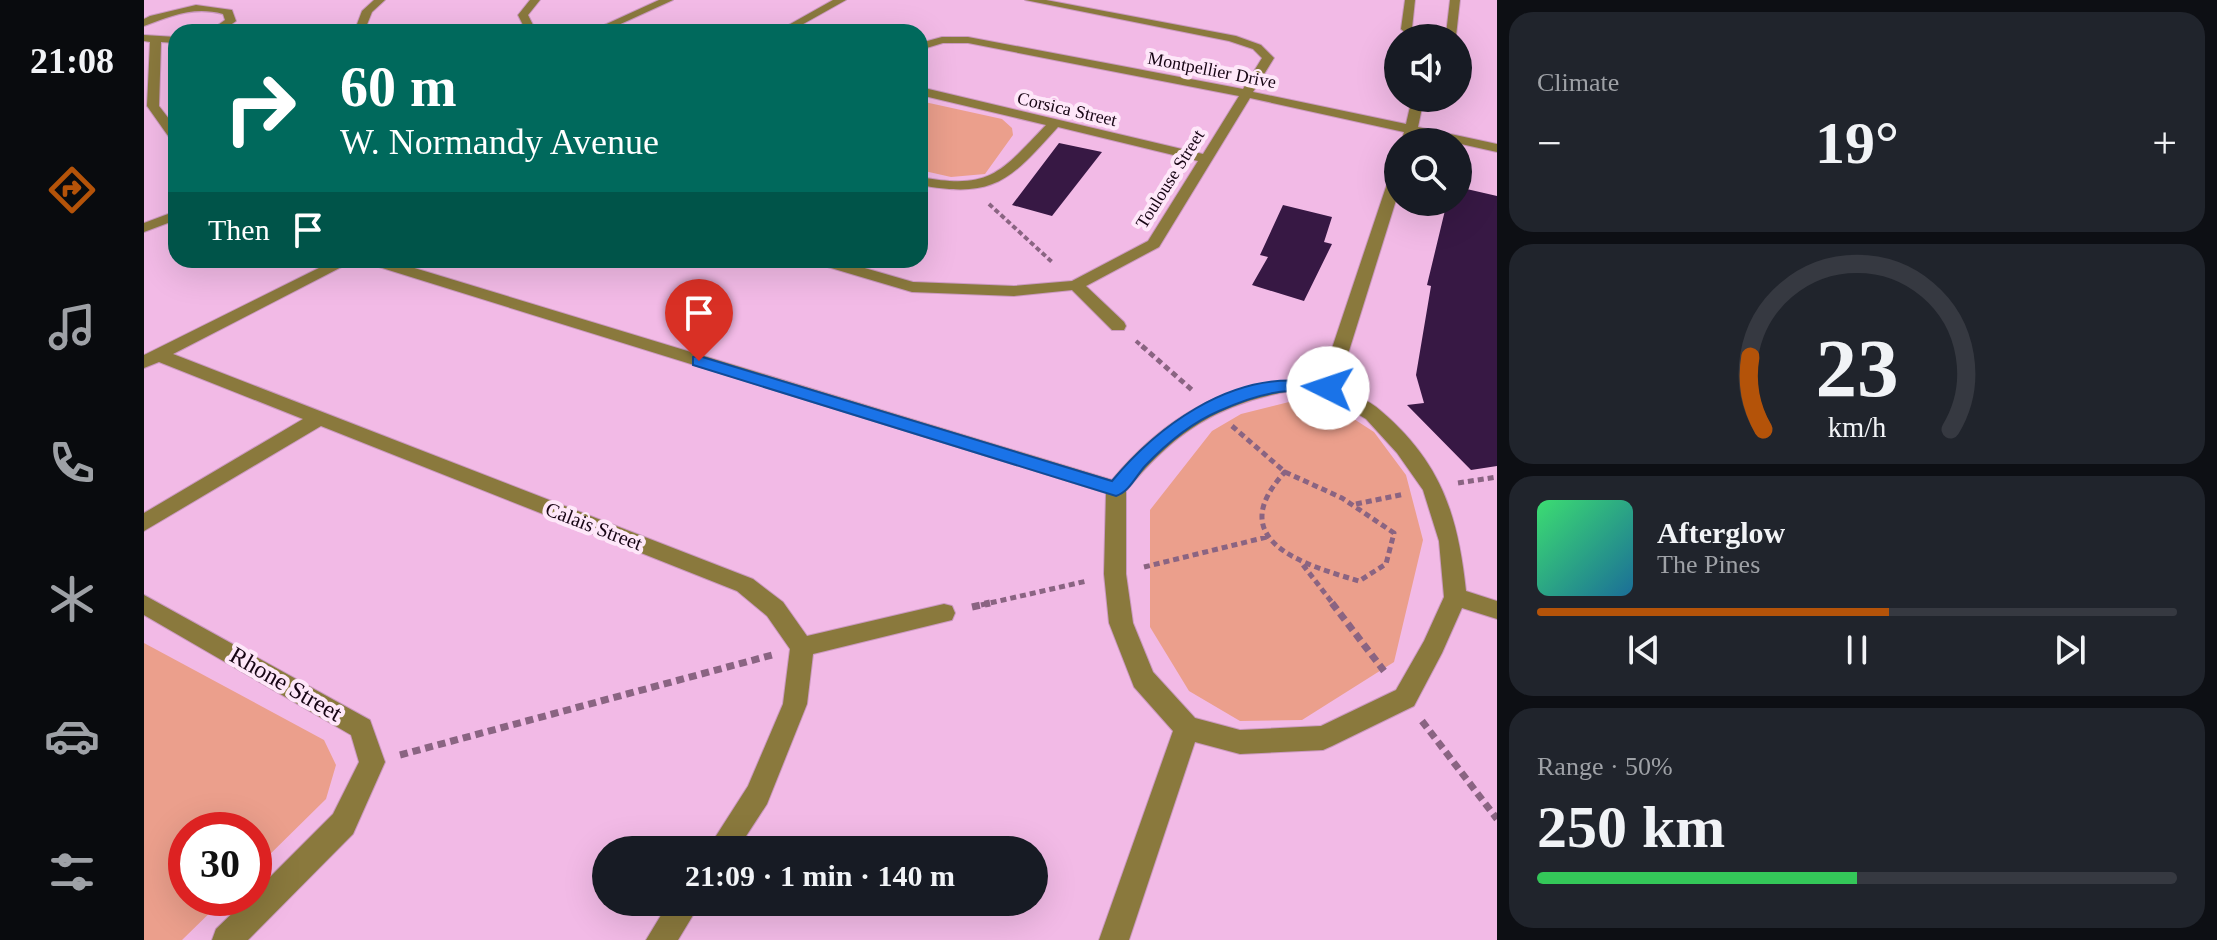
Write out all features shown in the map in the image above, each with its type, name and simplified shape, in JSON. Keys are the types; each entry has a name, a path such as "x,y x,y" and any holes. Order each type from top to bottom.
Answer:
{"street":[{"path":"196,8 209,0"},
{"path":"220,9 235,0"},
{"path":"362,24 367,11 380,0"},
{"path":"528,24 523,15 535,0"},
{"path":"612,24 668,0"},
{"path":"796,24 841,0"},
{"name":"Toulouse Street","path":"847,268 912,287 1014,291 1076,285 1154,244 1268,58 1257,47 1232,38 1030,0"},
{"path":"1407,24 1410,0"},
{"path":"1452,24 1455,0"},
{"path":"147,20 196,8 220,9 228,12 231,21 226,24"},
{"path":"150,39 153,106 168,126"},
{"name":"Montpellier Drive","path":"928,44 942,40 968,40 1248,94 1384,129"},
{"name":"Corsica Street","path":"928,93 1207,159"},
{"path":"928,183 970,187 1001,179 1053,125"},
{"name":"Montpellier Drive","path":"1472,145 1497,148"},
{"path":"1328,388 1384,215"},
{"path":"144,228 168,218"},
{"path":"151,358 331,268"},
{"path":"398,268 1116,489"},
{"path":"1076,285 1118,326"},
{"name":"Calais Street","path":"151,358 318,419 745,585 775,609 802,647"},
{"path":"1290,385 1328,388 1373,414 1404,448 1433,488 1450,541 1455,597 1434,646 1405,698 1323,738 1240,742 1187,728 1143,679 1121,623 1115,574 1116,489 1139,461 1170,432 1211,407 1251,392 1290,385"},
{"path":"144,523 318,419"},
{"path":"1455,597 1497,610"},
{"name":"Rhone Street","path":"144,604 361,728 372,762"},
{"path":"730,836 758,795 795,704 802,647 944,613"},
{"path":"1114,940 1187,728"},
{"path":"227,940 343,824 372,762"},
{"path":"661,940 677,916"}],"path":[{"path":"970,187 1076,285"},
{"path":"1285,472 1320,485 1355,504 1394,533 1386,564 1359,581 1302,564 1267,537 1262,520 1272,486 1285,472"},
{"path":"372,762 802,647"}],"shaded area":[{"path":"928,103 1002,119 1012,128 1013,135 985,174 951,177 928,172"},
{"path":"1293,401 1340,410 1374,432 1406,475 1423,540 1394,662 1302,720 1240,721 1189,691 1150,627 1150,510 1212,431 1241,414"},
{"path":"144,643 324,740 336,765 326,799 272,852 272,812 168,812 168,916 207,916 182,940 144,940"}],"building":[{"path":"1059,143 1102,152 1052,216 1012,205"},
{"path":"1472,190 1497,196 1497,466 1471,470 1407,405 1424,403 1416,375 1431,286 1427,285 1444,216 1472,216"},
{"path":"1283,205 1332,217 1324,242 1332,244 1304,301 1252,285 1268,257 1260,255"}],"route":[{"path":"699,361 1116,489 1139,461 1170,432 1211,407 1251,392 1290,385 1328,388"}]}
